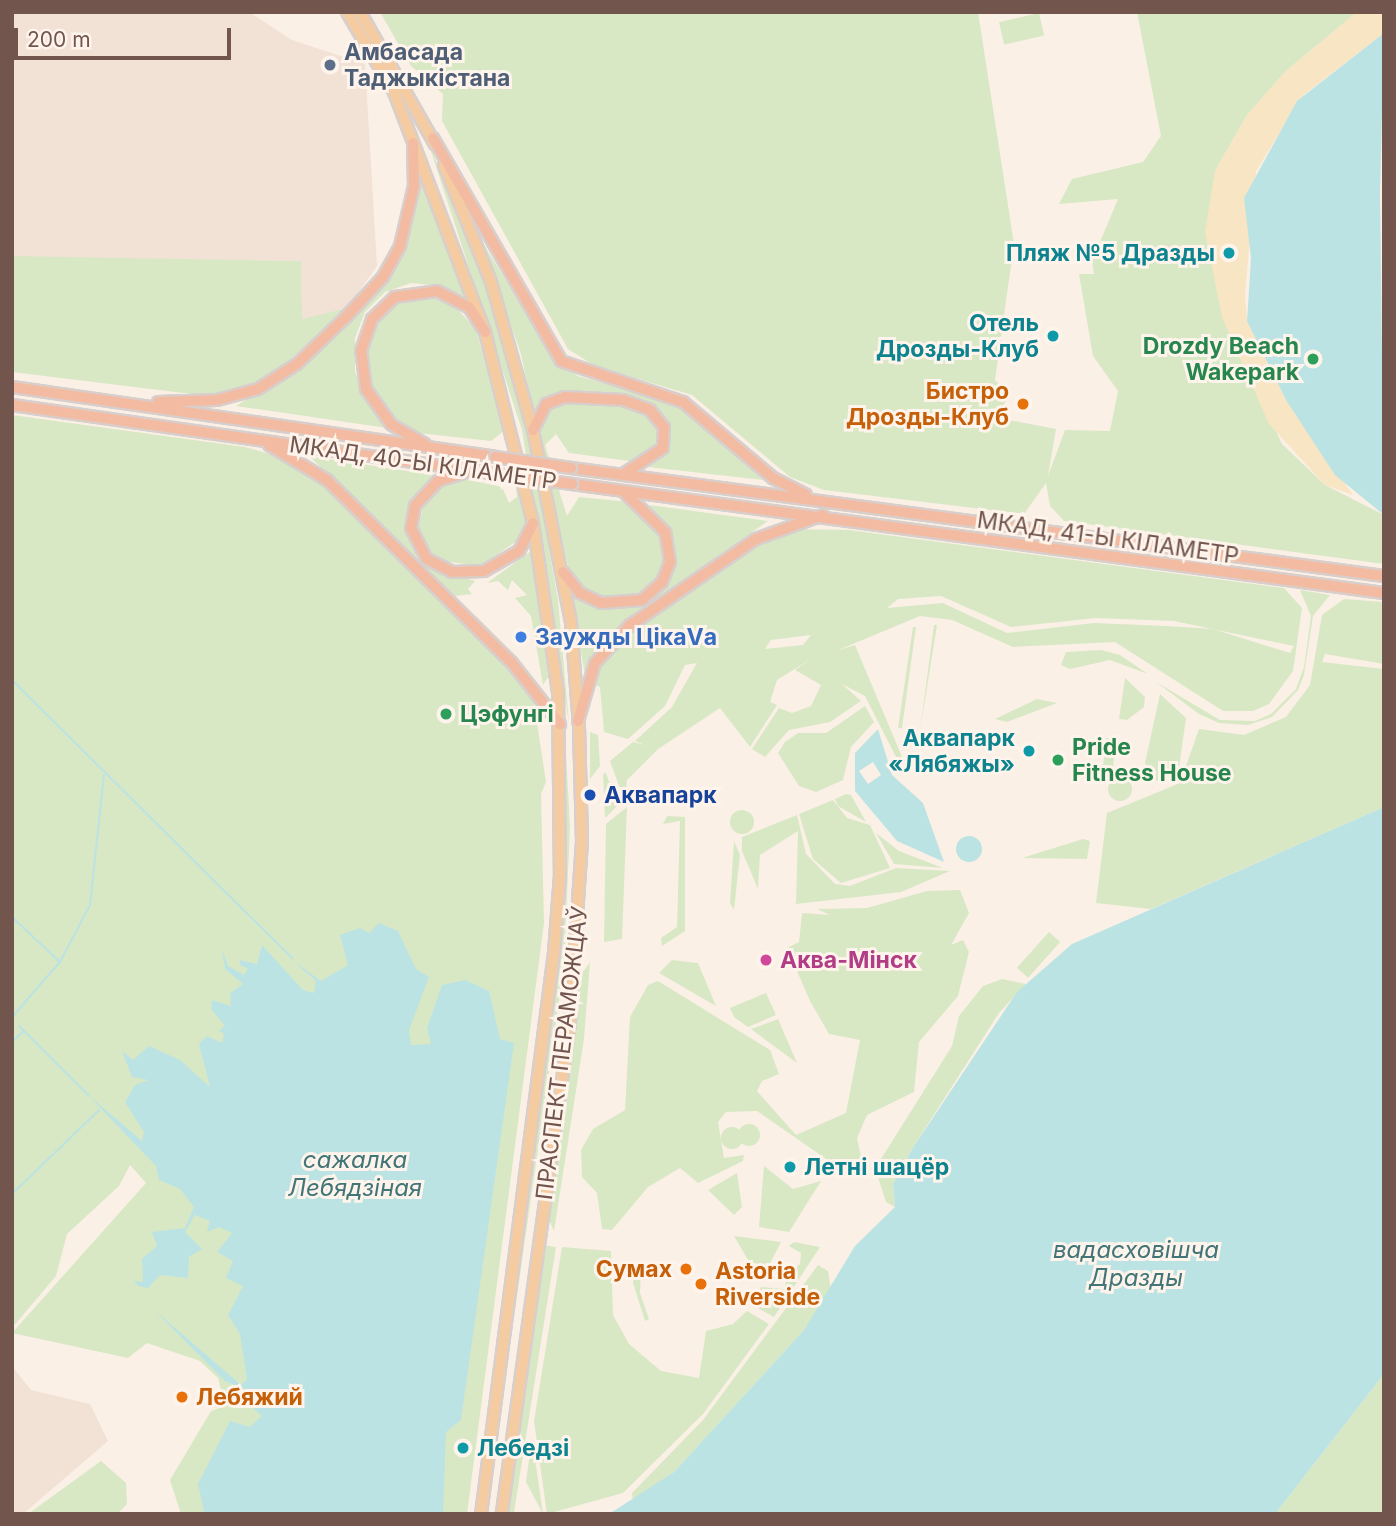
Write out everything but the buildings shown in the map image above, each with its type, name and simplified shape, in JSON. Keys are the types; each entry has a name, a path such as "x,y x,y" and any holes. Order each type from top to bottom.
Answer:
{"highway":[{"path":"431,134 561,361 683,401 773,478 818,501"},
{"path":"148,403 248,392 315,348 383,277 400,246 414,186 413,143"},
{"path":"434,449 402,433 372,402 360,362 366,330 386,302 426,290 469,307 485,332"},
{"name":"МКАД, 40-Ы КІЛАМЕТР","path":"12,387 148,403 434,449 833,503"},
{"path":"533,430 546,404 565,397 623,400 650,410 664,427 663,448 639,469 619,475"},
{"name":"МКАД, 40-Ы КІЛАМЕТР","path":"12,405 496,474 830,515"},
{"path":"259,440 327,481 512,663 560,724"},
{"path":"478,471 438,481 415,506 411,528 427,559 452,572 484,571 519,551 533,523"},
{"path":"564,572 580,593 601,603 642,600 662,582 670,562 665,532 652,513 620,489"},
{"name":"МКАД, 41-Ы КІЛАМЕТР","path":"833,503 1384,576"},
{"path":"578,721 595,663 637,619 757,539 830,515"},
{"name":"МКАД, 41-Ы КІЛАМЕТР","path":"830,515 1384,593"}],"main road":[{"name":"ПРАСПЕКТ ПЕРАМОЖЦАЎ","path":"347,12 394,92 485,332 533,523 560,724 554,953 481,1514"},
{"name":"ПРАСПЕКТ ПЕРАМОЖЦАЎ","path":"360,12 431,134 491,282 533,430 564,572 578,721 582,841 570,1022 502,1514"},
{"path":"413,143 431,134"}],"shaded area":[{"path":"12,12 249,12 292,40 365,64 377,266 347,308 301,320 301,261 12,257"},
{"path":"12,1366 31,1390 90,1404 108,1441 23,1514 12,1514"}],"green space":[{"path":"380,12 978,12 1014,244 995,380 1009,396 1002,407 967,412 1056,429 1048,476 1065,430 1110,431 1118,391 1093,356 1079,274 1094,274 1092,261 1118,199 1059,204 1072,179 1143,162 1161,136 1137,12 1357,12 1286,71 1247,115 1215,171 1235,343 1282,444 1325,485 1384,515 1384,564 1064,521 1050,506 1046,483 1024,514 824,490 790,477 692,395 595,366 568,349 442,121 443,94 411,66"},
{"path":"1039,13 1044,35 1004,45 999,22"},
{"path":"426,136 487,288 528,428 558,600 569,724 522,430"},
{"path":"417,170 467,297 441,286 411,283 385,292 365,312 355,338 355,371 365,401 387,428 236,406 304,364 404,247"},
{"path":"481,240 556,362 578,376 681,405 763,480 648,467 665,451 667,423 656,408 639,400 559,394 533,412 521,354"},
{"path":"12,256 301,261 302,319 347,308 273,375 216,397 12,372"},
{"path":"424,295 455,306 476,330 505,430 491,441 409,432 366,385 365,334 388,304"},
{"path":"561,401 641,408 659,423 660,444 637,462 569,453 556,434 545,445 567,516 579,497 630,502 662,532 667,551 662,575 639,597 607,600 583,591 570,575 538,436 539,419"},
{"path":"12,415 245,447 288,459 317,477 532,690 546,782 541,794 544,923 467,1514 181,1514 170,1480 211,1411 225,1406 218,1378 200,1361 147,1343 128,1358 12,1333 146,1183 130,1165 119,1186 67,1234 56,1276 12,1328"},
{"path":"510,430 526,519 522,537 481,566 435,560 417,533 425,498 443,484 465,479 502,487 509,503 517,497"},
{"path":"309,456 440,476 414,501 410,539 435,570 475,581 468,589 472,594 455,596"},
{"path":"649,505 768,521 639,611 585,675 571,595 607,608 634,607 657,594 671,574 674,539"},
{"path":"794,529 849,530 1284,588 1302,608 1293,671 1269,704 1253,711 1223,711 1115,642 1013,647 952,620 920,616 836,651 855,645 902,757 897,759 865,696 842,684 861,701 830,722 789,730 765,757 752,749 779,708 792,713 811,706 821,685 795,670 811,659 777,680 770,702 777,705 750,747 720,708 658,749 627,780 625,802 610,761 633,742 645,745 635,741 672,707 697,663 685,665 665,706 628,739 604,732 600,687 590,683 597,666 622,636 755,543","holes":["941,596 1011,627 1096,618 1174,621 1212,629 1094,623 1007,633 943,603 887,608 898,599","1214,629 1294,646 1290,653","811,635 803,645 765,649 771,640"]},
{"path":"531,551 548,677 543,685 531,616 515,598 527,595 512,580 508,590 498,581 487,583"},
{"path":"1300,590 1330,595 1313,616 1304,675 1298,690 1272,717 1248,725 1219,723 1199,714 1156,682 1220,720 1255,721 1271,714 1296,689 1304,667 1311,616"},
{"path":"1344,599 1384,602 1384,664 1325,654 1322,662 1384,669 1384,807 1151,909 1096,903 1107,813 1180,783 1199,729 1244,735 1286,717 1310,685 1322,615"},
{"path":"934,625 937,625 920,731"},
{"path":"913,627 916,627 902,728 898,728"},
{"path":"1101,650 1120,655 1148,674 1110,660 1070,669 1061,665 1066,652"},
{"path":"1125,678 1145,697 1144,707 1127,720 1119,719"},
{"path":"1160,694 1186,718 1179,768 1157,781 1145,763"},
{"path":"1037,699 1057,703 1007,722 995,719"},
{"path":"865,706 874,722 851,747 843,780 816,792 799,786 778,753 785,742 798,733 826,733"},
{"path":"590,732 598,735 600,766 590,779"},
{"path":"565,734 570,827 564,966 486,1514 560,962"},
{"path":"1106,738 1116,739 1112,777 1102,776"},
{"path":"606,773 617,806 605,818 603,774"},
{"path":"1120,777 1131,784 1132,789 1125,800 1120,801 1109,794 1108,789 1115,778"},
{"path":"846,794 851,795 866,822 838,806 835,799"},
{"path":"833,800 847,818 870,825 890,868 841,883 813,859 799,814"},
{"path":"627,807 622,939 604,942 606,824"},
{"path":"742,810 750,814 754,822 750,830 742,834 734,830 730,822 734,814"},
{"path":"797,815 806,854 835,884 850,886 896,868 950,871 901,892 796,904 798,831 760,855 758,889 742,851 742,837"},
{"path":"667,816 685,817 685,931 662,946 661,938 677,927 680,821 663,824"},
{"path":"876,833 899,851 943,868 894,864"},
{"path":"1083,839 1090,841 1087,859 1022,858"},
{"path":"734,841 740,855 734,910 730,903"},
{"path":"960,890 969,913 951,945 963,940 969,952 958,996 919,1042 914,1092 867,1115 857,1138 864,1170 832,1163 757,1111 726,1112 718,1122 724,1158 744,1155 743,1161 698,1183 680,1168 648,1187 612,1230 602,1229 597,1193 582,1177 581,1150 593,1129 625,1110 630,1017 648,985 658,981 770,1050 779,1074 762,1081 757,1091 796,1135 846,1113 860,1040 829,1034 810,1001 787,948 799,942 802,913 830,915 817,909 867,908 927,891"},
{"path":"1049,932 1060,942 1028,978 1017,968"},
{"path":"672,960 698,963 716,1006 659,973"},
{"path":"590,962 584,1039 554,1231 547,1216 581,975"},
{"path":"1002,979 1026,984 999,1013 912,1149 893,1184 895,1207 886,1202 876,1171 881,1159 952,1046 959,1016 983,986"},
{"path":"766,993 776,1015 748,1027 734,1017 730,1008"},
{"path":"778,1019 797,1063 751,1029"},
{"path":"749,1124 759,1131 760,1135 753,1145 749,1146 739,1139 738,1135 745,1125"},
{"path":"732,1127 742,1134 743,1138 736,1148 732,1149 722,1142 721,1138 728,1128"},
{"path":"764,1166 793,1189 821,1181 789,1232 759,1227"},
{"path":"737,1173 742,1207 734,1215 708,1190"},
{"path":"734,1236 781,1242 763,1277 758,1277"},
{"path":"794,1242 820,1247 774,1317 752,1305 761,1287 784,1289 788,1275 781,1268 791,1271 800,1264 801,1253 789,1246"},
{"path":"540,1244 556,1247 514,1514 498,1511"},
{"path":"562,1247 611,1251 613,1315 629,1344 661,1371 699,1378 706,1331 733,1324 747,1311 769,1324 703,1414 623,1493 547,1514 534,1421"},
{"path":"641,1264 640,1293 649,1319 645,1321 633,1283 634,1265"},
{"path":"818,1265 828,1271 831,1290 804,1330 674,1472 633,1502 632,1493 703,1420"},
{"path":"1384,1374 1384,1514 1275,1514"},
{"path":"532,1438 543,1514 526,1482"},
{"path":"101,1461 126,1483 127,1504 119,1512 28,1514"}],"sand":[{"name":"Пляж №5 Дразды","path":"1357,12 1384,12 1384,33 1302,96 1256,171 1245,294 1247,321 1286,400 1353,495 1325,485 1269,424 1222,317 1205,232 1215,171 1247,115 1286,71"}],"water":[{"path":"1384,33 1380,193 1384,515 1335,475 1286,400 1247,321 1251,258 1244,198 1297,101"},
{"path":"878,729 892,775 923,803 944,862 897,841 855,791 855,753","holes":["873,762 881,775 868,784 859,771"]},
{"name":"вадасховішча Дразды","path":"1384,807 1384,1374 1275,1514 609,1514 674,1472 804,1330 855,1246 895,1207 893,1184 912,1149 1017,992 1072,944"},
{"path":"969,836 978,840 982,849 978,858 969,862 960,858 956,849 960,840"},
{"name":"сажалка Лебядзіная","path":"379,923 398,931 416,969 429,977 409,1030 411,1045 431,1044 427,1028 442,985 465,980 489,991 500,1039 514,1043 461,1420 446,1432 443,1514 204,1512 198,1484 230,1421 250,1427 262,1416 243,1399 247,1390 225,1381 153,1309 241,1385 247,1379 240,1334 228,1315 243,1286 226,1278 233,1261 217,1252 232,1233 219,1227 207,1232 210,1221 195,1215 185,1232 202,1249 189,1257 188,1278 160,1275 148,1288 138,1286 134,1281 143,1282 142,1259 157,1246 152,1232 185,1228 194,1207 180,1189 159,1180 156,1166 88,1095 142,1141 144,1132 125,1102 135,1085 148,1080 132,1077 122,1051 133,1060 149,1046 180,1060 210,1087 199,1044 207,1036 222,1043 224,1034 219,1031 225,1026 211,1009 212,1000 231,1006 230,993 243,984 225,969 222,949 228,966 244,975 248,968 241,966 239,960 257,964 262,945 303,990 314,993 316,981 291,959 321,981 348,965 340,935 360,928 369,933"}],"waterway":[{"path":"1335,12 1340,14"},
{"path":"12,680 292,958"},
{"path":"12,1017 60,962 90,905 104,775"},
{"path":"12,917 60,962"},
{"path":"19,1026 88,1095"},
{"path":"12,1042 24,1031"},
{"path":"12,1194 99,1110"}],"place":[{"name":"Амбасада Таджыкістана","path":"330,65"},
{"name":"Пляж №5 Дразды","path":"1229,253"},
{"name":"Отель Дрозды-Клуб","path":"1053,336"},
{"name":"Drozdy Beach Wakepark","path":"1313,359"},
{"name":"Бистро Дрозды-Клуб","path":"1023,404"},
{"name":"Заужды ЦікаVа","path":"521,637"},
{"name":"Цэфунгі","path":"446,714"},
{"name":"Аквапарк «Лябяжы»","path":"1029,751"},
{"name":"Pride Fitness House","path":"1058,760"},
{"name":"Аквапарк","path":"590,795"},
{"name":"Аква-Мінск","path":"766,960"},
{"name":"Летні шацёр","path":"790,1167"},
{"name":"Сумах","path":"686,1269"},
{"name":"Astoria Riverside","path":"701,1284"},
{"name":"Лебяжий","path":"182,1397"},
{"name":"Лебедзі","path":"463,1448"}]}
